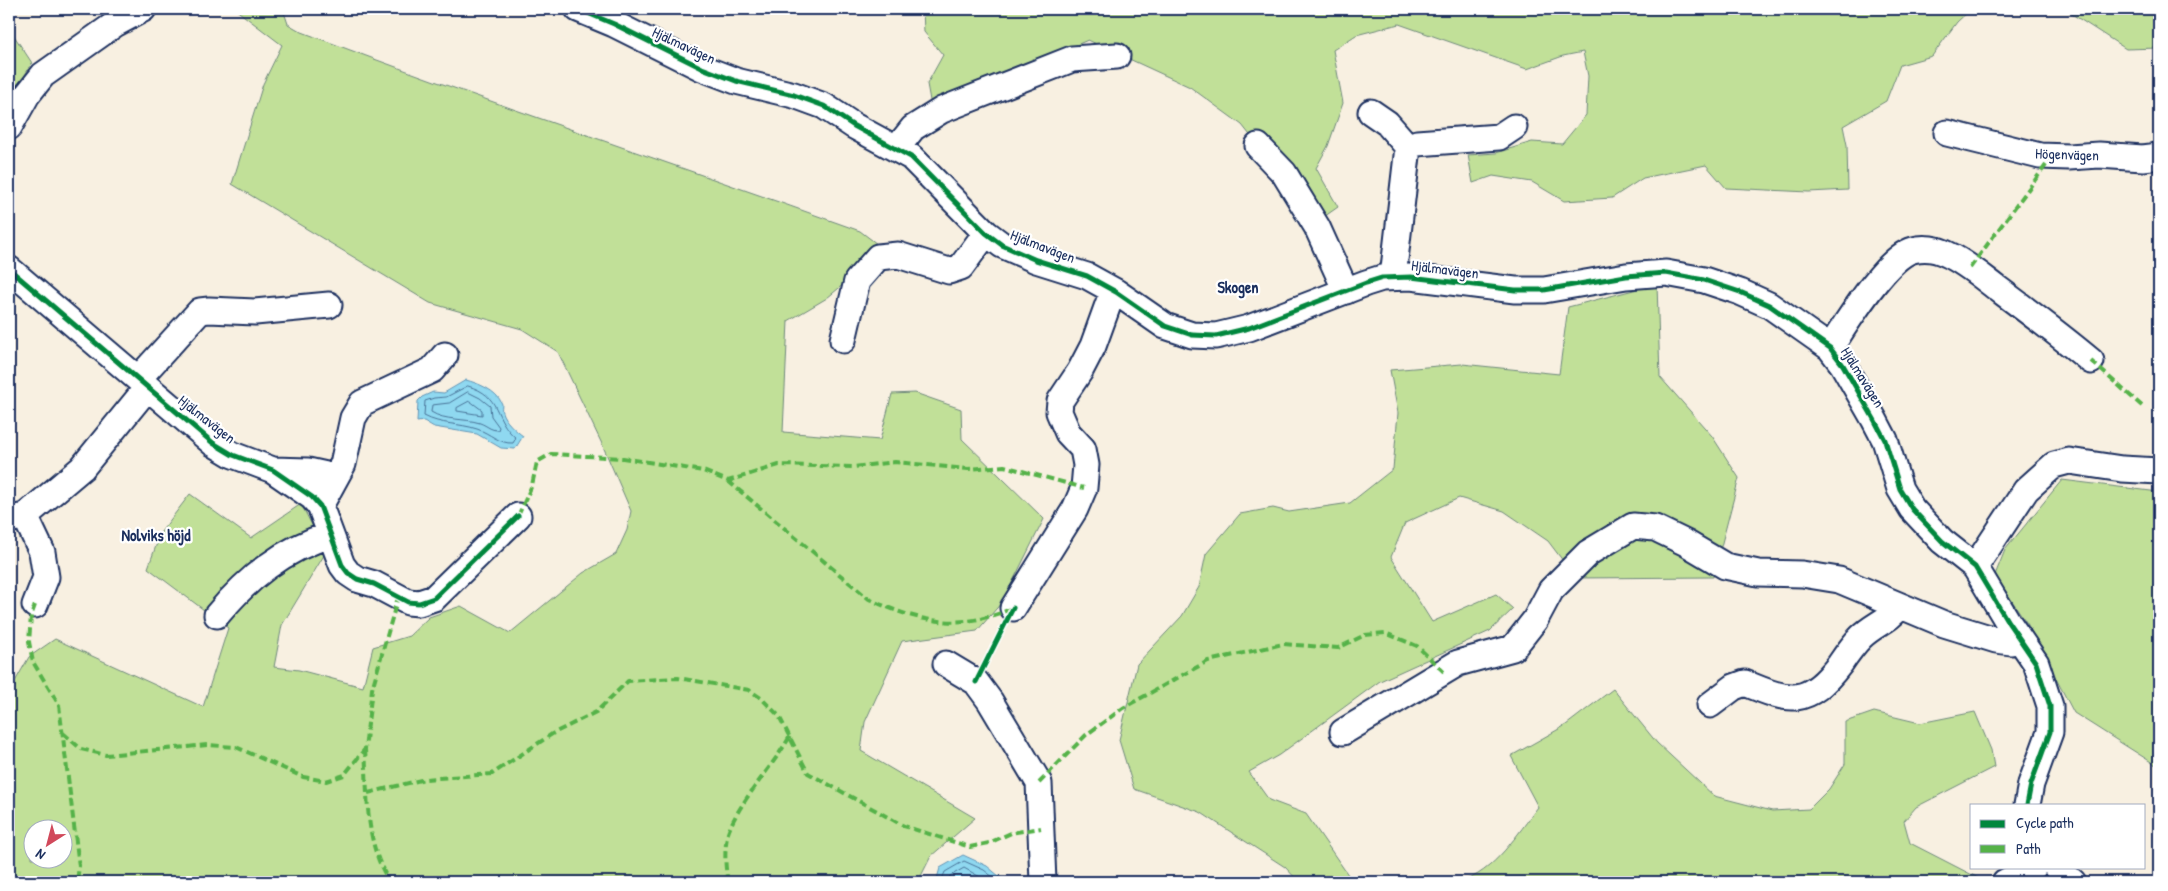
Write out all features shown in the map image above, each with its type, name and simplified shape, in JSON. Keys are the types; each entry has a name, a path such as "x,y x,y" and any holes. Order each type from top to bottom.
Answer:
{"street":[{"path":"9,127 28,95 43,75 111,16 143,9"},
{"name":"Hjälmavägen","path":"578,9 614,24 702,68 736,81 794,95 824,106 854,126 897,148 933,178 986,233 1002,245 1036,260 1087,276 1116,292 1165,326 1192,335 1216,336 1261,324 1382,278 1394,277 1411,277 1514,290 1544,290 1626,276 1666,272 1704,280 1740,292 1769,305 1830,348 1843,365 1885,440 1900,489 1912,509 1942,541 1975,566 2017,637 2036,663 2050,706 2050,732 2031,784 2027,804"},
{"path":"897,148 913,128 942,110 1072,59 1117,56"},
{"path":"1371,112 1387,123 1408,147 1416,143 1499,137 1514,127"},
{"name":"Högenvägen","path":"1947,133 2040,156 2099,155 2143,158 2159,156"},
{"path":"1258,146 1284,172 1312,219 1346,291"},
{"name":"Hjälmavägen","path":"1394,277 1408,147"},
{"path":"844,340 857,281 878,257 898,255 949,271 961,267 986,233"},
{"name":"Hjälmavägen","path":"1830,348 1863,299 1891,265 1912,250 1928,248 1945,253 1960,261 2039,318 2091,361"},
{"name":"Hjälmavägen","path":"9,269 213,443 233,455 273,470 320,506"},
{"path":"1013,608 1075,509 1084,488 1086,465 1083,449 1065,427 1059,412 1060,401 1080,371 1093,346 1110,299 1116,292"},
{"path":"35,604 46,577 42,552 17,517 82,468 143,384 200,312 208,310 256,312 329,305"},
{"path":"445,355 432,370 362,403 353,418 343,464 320,506 342,565 348,573 408,602 419,603 434,598 518,516"},
{"path":"1975,566 2026,490 2054,465 2069,461 2122,469 2159,471"},
{"name":"Hjälmavägen","path":"273,470 308,471 335,477"},
{"path":"1344,732 1458,663 1513,648 1535,620 1551,590 1582,559 1607,540 1633,526 1655,528 1686,543 1725,566 1758,573 1802,574 1839,580 1944,624 1996,640 2011,642 2017,637"},
{"path":"216,615 236,592 273,561 313,540 330,535"},
{"path":"1710,704 1734,687 1745,683 1777,697 1794,698 1808,695 1820,687 1860,638 1893,615 1899,606"},
{"path":"946,664 976,682 990,701 1039,783 1044,882"},
{"path":"2005,882 2032,868"},
{"path":"2057,868 2073,882"}],"green space":[{"path":"235,9 283,9 288,24 302,32 860,231 885,250 827,298 788,321 783,432 880,440 892,394 915,393 961,409 962,439 1044,519 1003,601 977,631 902,641 865,722 861,751 975,818 931,856 918,882 9,882 9,692 29,657 55,639 203,707 228,628 148,568 161,532 190,494 251,538 301,504 326,552 282,625 274,667 299,670 363,687 373,647 409,636 429,617 461,606 510,633 583,573 616,554 627,530 631,511 602,444 558,352 522,329 430,303 232,184 263,84 282,45"},
{"path":"923,9 1971,9 1957,22 1932,56 1900,65 1886,101 1843,126 1847,145 1848,190 1809,192 1726,188 1706,165 1643,178 1612,198 1564,201 1532,182 1493,176 1473,183 1468,155 1496,153 1532,142 1562,144 1586,115 1588,76 1583,52 1563,56 1527,69 1399,24 1356,35 1333,50 1343,103 1328,146 1316,168 1338,207 1318,221 1242,125 1190,87 1088,40 931,106 927,84 943,55 924,32"},
{"path":"2064,9 2159,9 2159,48 2126,49"},
{"path":"9,28 32,63 9,102"},
{"path":"1657,284 1660,377 1712,436 1739,478 1713,577 1576,578 1548,541 1504,511 1459,498 1405,523 1391,557 1432,622 1496,594 1513,609 1490,631 1380,681 1279,755 1249,772 1269,800 1306,814 1353,882 1299,882 1285,867 1200,812 1134,789 1119,740 1137,664 1182,616 1199,587 1206,554 1240,514 1273,508 1289,512 1350,503 1393,469 1398,413 1390,370 1462,364 1559,374 1568,307"},
{"path":"2062,480 2159,492 2159,767 2074,713 2028,625 1995,575 2005,550"},
{"path":"1613,689 1657,743 1714,796 1772,811 1809,809 1829,789 1845,764 1845,722 1874,712 1920,723 1975,712 1991,750 1994,767 1916,807 1904,821 1910,843 1984,881 1460,882 1484,870 1494,861 1538,807 1511,756 1566,725"}],"water":[{"path":"466,380 486,388 499,399 505,418 523,436 515,449 501,448 477,434 434,427 424,421 417,422 418,401 422,397 433,392 444,393"},
{"path":"963,855 987,866 1006,882 936,882 940,868"}],"marked path":[{"path":"1970,268 2052,157"},
{"path":"2091,361 2143,407"},
{"path":"518,516 532,485 537,462 551,454 623,458 703,471 728,481 779,465 853,467 895,462 968,469 1004,466 1084,488"},
{"path":"728,481 869,599 905,614 940,621 976,620 1013,608"},
{"path":"63,733 81,749 106,755 207,745 236,747 303,777 326,781 344,775 365,749 372,689 398,597"},
{"path":"35,605 31,616 29,642 33,662 59,705 79,866 77,882"},
{"path":"1039,783 1086,735 1123,708 1208,661 1283,644 1338,648 1365,635 1385,633 1417,646 1444,672"},
{"path":"368,793 425,779 492,774 552,734 596,712 628,681 678,678 749,690 761,698 779,716 808,773 904,826 970,847 989,843 1011,833 1041,828"},
{"path":"728,882 726,845 733,821 790,736"},
{"path":"365,749 367,800 371,834 382,867 390,882"}],"cycle path":[{"path":"578,9 614,24 702,68 736,81 794,95 824,106 854,126 911,157 986,233 1002,245 1036,260 1087,276 1116,292 1165,326 1192,335 1216,336 1249,328 1382,278 1411,277 1515,290 1544,290 1626,276 1666,273 1704,280 1740,292 1769,305 1830,348 1843,365 1885,440 1900,489 1912,509 1942,541 1975,567 2008,622 2036,663 2050,706 2050,732 2031,784 2027,804"},
{"path":"9,269 213,443 233,455 273,470 312,497 320,506 342,565 348,573 357,579 374,584 408,602 419,603 434,598 518,516"},
{"path":"976,682 1013,608"}],"district":[{"name":"Skogen","path":"1238,287"},
{"name":"Nolviks höjd","path":"156,535"}]}
